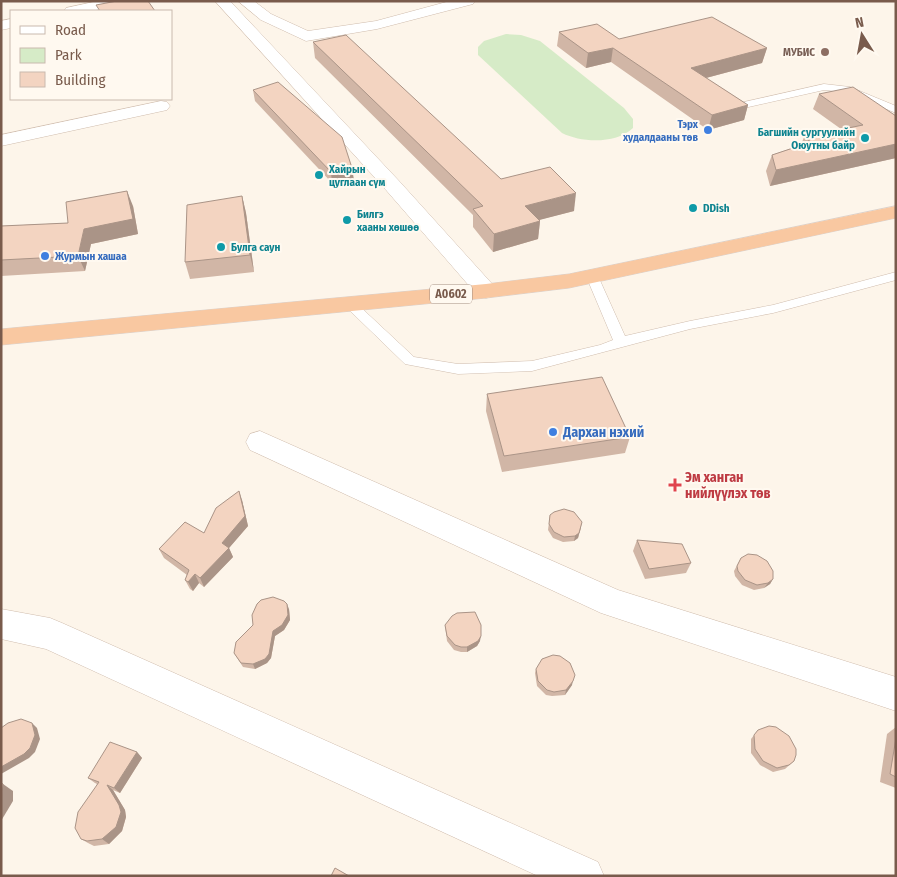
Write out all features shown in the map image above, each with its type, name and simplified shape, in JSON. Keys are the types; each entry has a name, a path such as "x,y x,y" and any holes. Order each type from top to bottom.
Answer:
{"highway":[{"name":"A0602","path":"1,337 486,291 569,281 896,212"}],"street":[{"path":"76,10 120,1"},
{"path":"222,1 393,186 486,291"},
{"path":"245,1 266,17 306,36 377,25 468,1"},
{"path":"1,140 161,106"},
{"path":"260,442 612,603 896,694"},
{"path":"1,624 50,634 584,876"}],"lane":[{"path":"744,105 824,87 847,89 896,110"},
{"path":"592,276 621,342"},
{"path":"349,304 410,360 458,369 532,366 690,325 773,309 896,276"}],"green space":[{"path":"506,34 521,35 540,41 624,108 633,119 633,128 618,137 599,140 579,139 562,133 478,55 478,47 484,41"}],"building":[{"path":"117,1 148,1 154,10 99,10 96,5"},
{"path":"712,17 767,48 691,68 748,105 712,115 613,48 588,53 559,32 597,24 619,39"},
{"path":"346,35 501,179 550,167 576,193 525,206 540,221 494,234 473,209 483,206 313,42"},
{"path":"278,82 342,137 352,168 331,172 253,90"},
{"path":"853,87 896,116 896,144 776,170 772,155 811,142 804,137 863,125 819,94"},
{"path":"127,191 133,219 84,229 78,256 1,260 1,226 68,223 66,202"},
{"name":"Булга саун","path":"242,196 250,255 185,262 187,205"},
{"name":"Дархан нэхий","path":"602,377 630,437 504,456 487,394"},
{"path":"239,491 245,516 222,543 229,548 200,578 195,574 188,582 185,580 189,570 159,549 185,522 204,533 216,508"},
{"path":"564,509 574,512 582,522 579,533 575,536 564,537 554,532 549,524 550,515"},
{"path":"637,540 682,544 691,563 649,569"},
{"path":"748,554 757,555 767,561 773,571 773,579 768,583 757,585 745,580 738,571 737,566 741,558"},
{"path":"273,597 287,604 288,615 282,625 273,631 269,654 265,659 253,664 241,663 234,653 236,642 253,625 252,615 257,604 261,600"},
{"path":"475,612 481,625 481,636 478,641 467,647 455,645 447,636 445,625 457,613"},
{"path":"553,655 560,656 570,663 575,675 566,690 554,692 547,690 538,681 536,669 542,659"},
{"path":"21,719 32,723 35,735 30,748 24,754 1,767 1,728 8,723"},
{"path":"769,726 776,727 789,736 796,749 794,761 789,765 777,768 763,761 755,749 754,735 758,730"},
{"path":"896,738 896,777 890,774"},
{"path":"110,742 137,752 114,788 107,785 121,812 116,827 102,839 87,841 81,839 75,828 78,812 99,782 88,778"},
{"path":"1,783 3,784 1,796"},
{"path":"335,868 349,876 331,876"}],"place":[{"name":"МУБИС","path":"825,52"},
{"name":"Тэрх худалдааны төв","path":"708,130"},
{"name":"Багшийн сургуулийн Оюутны байр","path":"865,138"},
{"name":"Хайрын цуглаан сүм","path":"319,175"},
{"name":"DDish","path":"693,208"},
{"name":"Билгэ хааны хөшөө","path":"347,220"},
{"name":"Булга саун","path":"221,247"},
{"name":"Журмын хашаа","path":"45,256"},
{"name":"Дархан нэхий","path":"553,432"},
{"name":"Эм ханган нийлүүлэх төв","path":"675,485"}]}
